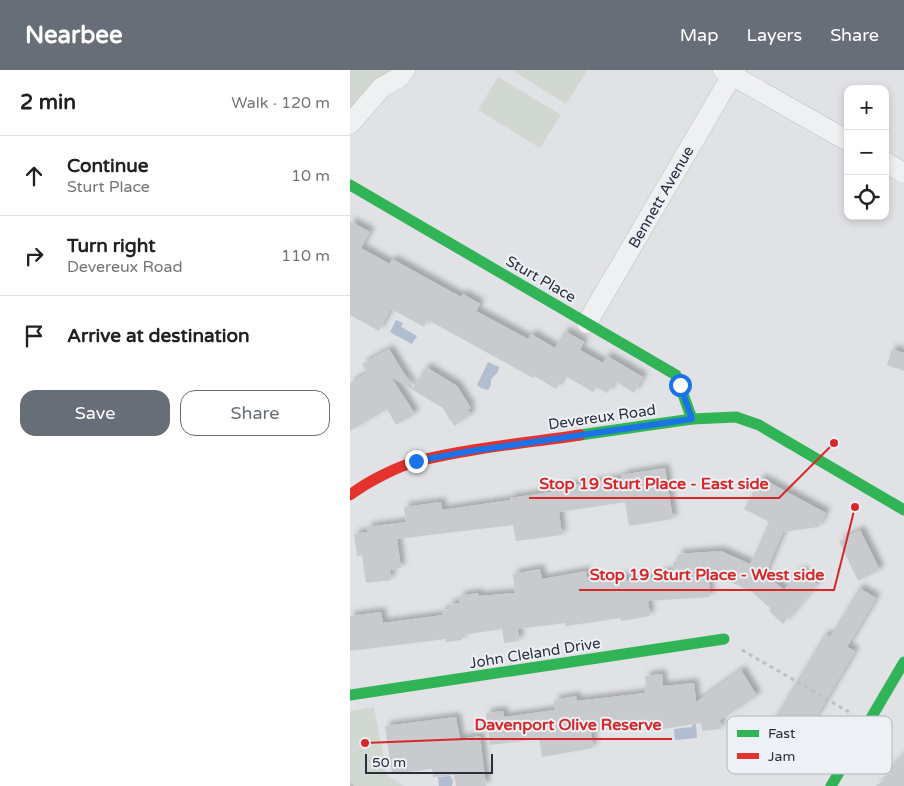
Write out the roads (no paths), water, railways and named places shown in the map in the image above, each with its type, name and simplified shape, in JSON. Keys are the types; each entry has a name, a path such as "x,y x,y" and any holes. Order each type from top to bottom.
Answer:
{"street":[{"path":"350,124 381,88 400,77 405,70"},
{"path":"730,72 844,139"},
{"name":"Bennett Avenue","path":"587,323 730,72"},
{"path":"889,164 904,173"},
{"name":"Sturt Place","path":"350,185 676,375 692,419"},
{"name":"Devereux Road","path":"350,495 366,483 416,461 471,451 692,419 736,417 759,425 904,510"},
{"name":"John Cleland Drive","path":"350,695 724,639"},
{"path":"872,716 904,662"},
{"path":"831,786 838,774"}],"water":[{"path":"396,320 403,323 401,327 417,336 412,344 390,332"},
{"path":"488,362 499,367 498,372 491,379 491,385 488,390 477,385"},
{"path":"696,724 697,738 675,740 674,729 692,727 692,725"},
{"path":"450,776 453,780 452,786 439,786 438,777"}],"place":[{"name":"Stop 19 Sturt Place - East side","path":"834,443"},
{"name":"Stop 19 Sturt Place - West side","path":"855,507"},
{"name":"Davenport Olive Reserve","path":"365,743"}]}
